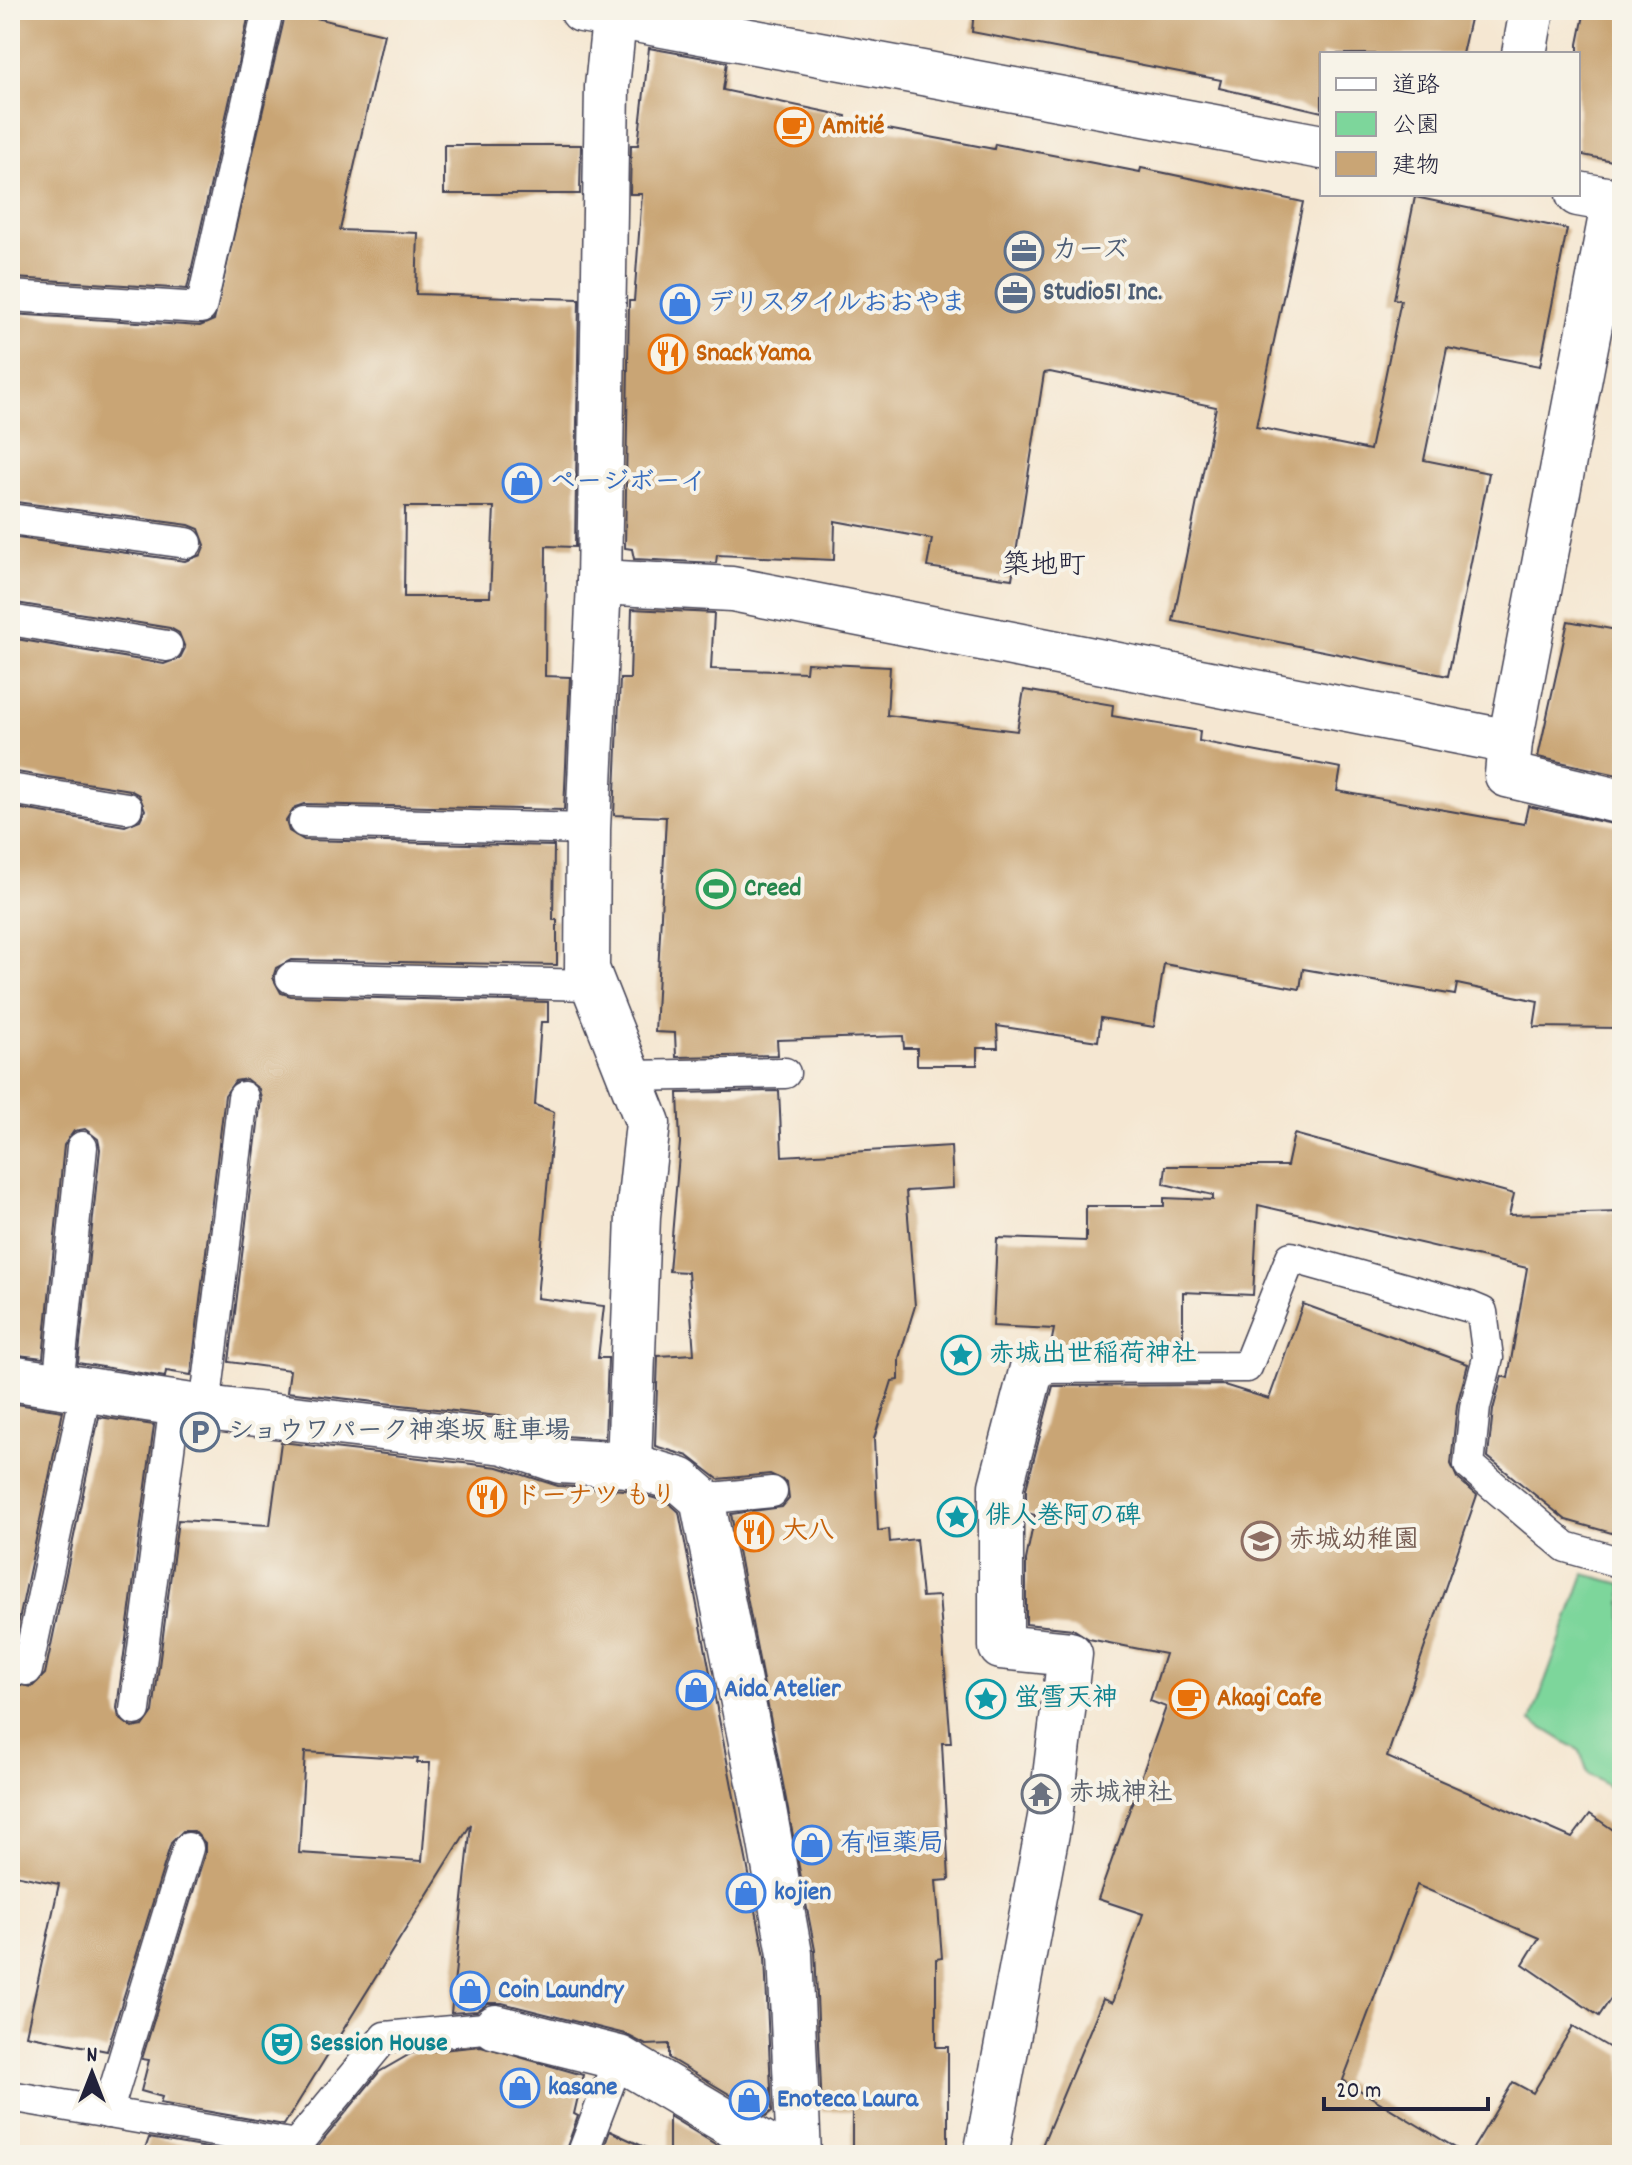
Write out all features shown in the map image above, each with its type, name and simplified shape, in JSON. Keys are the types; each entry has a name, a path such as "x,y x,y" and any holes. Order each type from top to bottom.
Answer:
{"street":[{"path":"1524,52 1532,10"},
{"path":"629,1465 638,1216 648,1123 587,969 588,829 599,582 607,87 603,12 1320,147"},
{"path":"1605,198 1510,742 1507,775 1622,802"},
{"path":"599,582 732,589 1510,742"},
{"path":"986,2155 1050,1817 1070,1654 1001,1647 1001,1486 1032,1368"},
{"path":"10,1378 190,1406 504,1442 560,1461 629,1465 680,1480 702,1499 790,1954 799,2155"},
{"path":"496,2027 619,2058 783,2155"}],"lane":[{"path":"10,296 201,308 268,10"},
{"path":"10,519 187,543"},
{"path":"10,620 167,646"},
{"path":"10,789 127,808"},
{"path":"304,822 588,829"},
{"path":"291,978 591,985"},
{"path":"630,1076 785,1073"},
{"path":"135,1710 243,1097"},
{"path":"27,1670 72,1389 82,1147"},
{"path":"1032,1368 1247,1367 1291,1257 1470,1307 1482,1312 1488,1358 1475,1407 1469,1465 1566,1547 1622,1563"},
{"path":"702,1499 772,1492"},
{"path":"107,2113 188,1848"},
{"path":"10,2096 296,2145 385,2037 496,2027"},
{"path":"582,2155 619,2058"}],"green space":[{"path":"1584,1574 1622,1584 1622,1795 1588,1774 1580,1751 1531,1721"}],"building":[{"path":"10,10 250,10 187,289 15,278 16,268 10,268"},
{"path":"974,10 1472,10 1462,52 1320,52 1320,112 1219,88 1221,80 972,32"},
{"path":"1585,10 1622,10 1622,163 1580,154 1578,44"},
{"path":"286,11 384,34 340,230 418,233 416,294 579,299 575,547 546,546 545,676 570,677 564,810 304,804 295,807 286,821 289,831 304,840 554,846 553,920 557,920 557,965 291,960 276,968 273,978 281,993 291,996 548,1002 548,1022 541,1022 535,1105 554,1112 537,1298 604,1306 598,1358 608,1358 605,1439 565,1436 507,1417 287,1392 290,1370 229,1362 261,1099 259,1089 246,1079 235,1081 225,1095 191,1375 166,1371 165,1377 78,1363 100,1149 98,1139 85,1129 74,1131 64,1145 43,1358 10,1354 10,807 125,826 140,820 145,810 139,795 130,790 10,771 10,638 164,664 180,658 185,648 179,633 170,628 10,602 10,537 185,561 201,555 205,545 199,529 189,525 16,502 18,493 10,492 12,314 200,326 214,320","holes":["405,507 494,507 490,597 404,597"]},
{"path":"649,48 727,62 723,90 846,116 845,121 994,149 995,144 1140,172 1141,168 1303,202 1256,427 1370,450 1401,300 1394,299 1415,197 1567,229 1540,366 1447,348 1424,460 1489,473 1448,676 1173,621 1216,407 1050,372 1044,373 1012,579 927,567 932,539 835,521 834,560 717,555 716,563 634,559 632,549 625,548 629,301 634,301 642,194 630,194 631,145 638,145"},
{"path":"444,145 581,145 580,194 444,194"},
{"path":"632,609 714,613 711,669 806,672 807,663 890,667 887,715 1017,731 1024,690 1113,705 1112,716 1200,731 1199,741 1341,768 1337,791 1524,824 1528,806 1622,826 1622,1028 1534,1027 1538,1001 1457,984 1455,995 1303,969 1300,989 1164,964 1154,1027 1101,1018 1098,1041 997,1026 998,1048 977,1048 977,1065 917,1065 917,1048 904,1048 903,1036 777,1040 778,1055 676,1057 675,1033 655,1032 666,817 614,815 620,679 630,679"},
{"path":"1568,621 1622,631 1622,776 1538,757"},
{"path":"779,1091 782,1156 951,1146 953,1188 906,1191 915,1306 899,1358 899,1380 892,1381 874,1439 878,1531 889,1529 890,1542 916,1539 922,1597 939,1596 951,1743 942,1743 949,1880 936,1881 942,1958 936,1959 936,2047 948,2047 948,2154 852,2153 852,2111 822,2111 815,1950 731,1514 782,1507 789,1499 787,1482 770,1474 718,1479 688,1456 655,1446 658,1356 694,1354 688,1272 669,1271 680,1143 678,1093"},
{"path":"1294,1134 1514,1194 1509,1215 1622,1212 1622,1536 1566,1520 1488,1457 1493,1410 1502,1376 1508,1378 1527,1268 1258,1205 1253,1295 1183,1292 1183,1349 1050,1350 1054,1329 993,1326 997,1238 1086,1241 1086,1206 1164,1206 1164,1198 1213,1200 1213,1195 1164,1184 1166,1166 1287,1166"},
{"path":"1303,1304 1468,1364 1457,1405 1451,1464 1457,1478 1477,1495 1387,1757 1572,1838 1590,1814 1622,1836 1622,1982 1599,2016 1523,1964 1539,1938 1417,1885 1343,2080 1467,2155 1038,2155 1103,1999 1112,2003 1143,1914 1098,1899 1166,1707 1150,1701 1165,1654 1089,1639 1073,1629 1026,1624 1026,1560 1035,1515 1026,1513 1026,1489 1053,1386 1224,1385 1269,1399"},
{"path":"10,1403 63,1411 10,1663"},
{"path":"99,1417 154,1425 117,1708 119,1718 132,1728 143,1726 153,1712 178,1520 270,1525 281,1442 498,1467 558,1486 625,1490 668,1502 679,1512 765,1957 772,2111 766,2116 669,2058 669,2044 646,2045 625,2034 502,2003 488,2003 477,2011 451,2013 471,1824 284,2125 160,2103 162,2097 141,2091 149,2060 142,2059 205,1853 205,1843 194,1831 183,1831 171,1843 107,2051 26,2035 59,1884 10,1874 10,1676 16,1684 32,1687 45,1674","holes":["305,1752 418,1759 417,1763 430,1763 422,1861 299,1853"]},
{"path":"1573,2026 1622,2055 1622,2155 1469,2155 1513,2082 1533,2093"},
{"path":"481,2046 583,2075 574,2114 578,2116 564,2155 311,2155 379,2072 412,2053"},
{"path":"669,2116 728,2152 669,2151"},
{"path":"610,2131 651,2150 662,2155 601,2155"},
{"path":"149,2138 248,2155 143,2155"}],"place":[{"name":"Amitié","path":"794,127"},
{"name":"カーズ","path":"1024,251"},
{"name":"Studio51 Inc.","path":"1015,293"},
{"name":"デリスタイルおおやま","path":"680,304"},
{"name":"Snack Yama","path":"668,354"},
{"name":"ページボーイ","path":"522,483"},
{"name":"Creed","path":"716,889"},
{"name":"赤城出世稲荷神社","path":"961,1355"},
{"name":"ショウワパーク神楽坂 駐車場","path":"200,1432"},
{"name":"ドーナツ もり","path":"487,1497"},
{"name":"俳人巻阿の碑","path":"957,1517"},
{"name":"大八","path":"754,1532"},
{"name":"赤城幼稚園","path":"1261,1541"},
{"name":"Aida Atelier","path":"696,1690"},
{"name":"蛍雪天神","path":"986,1699"},
{"name":"Akagi Cafe","path":"1189,1699"},
{"name":"赤城神社","path":"1041,1794"},
{"name":"有恒薬局","path":"812,1845"},
{"name":"kojien","path":"746,1893"},
{"name":"Coin Laundry","path":"470,1991"},
{"name":"Session House","path":"282,2044"},
{"name":"kasane","path":"520,2088"},
{"name":"Enoteca Laura","path":"749,2100"}],"district":[{"name":"築地町","path":"1044,568"}]}
